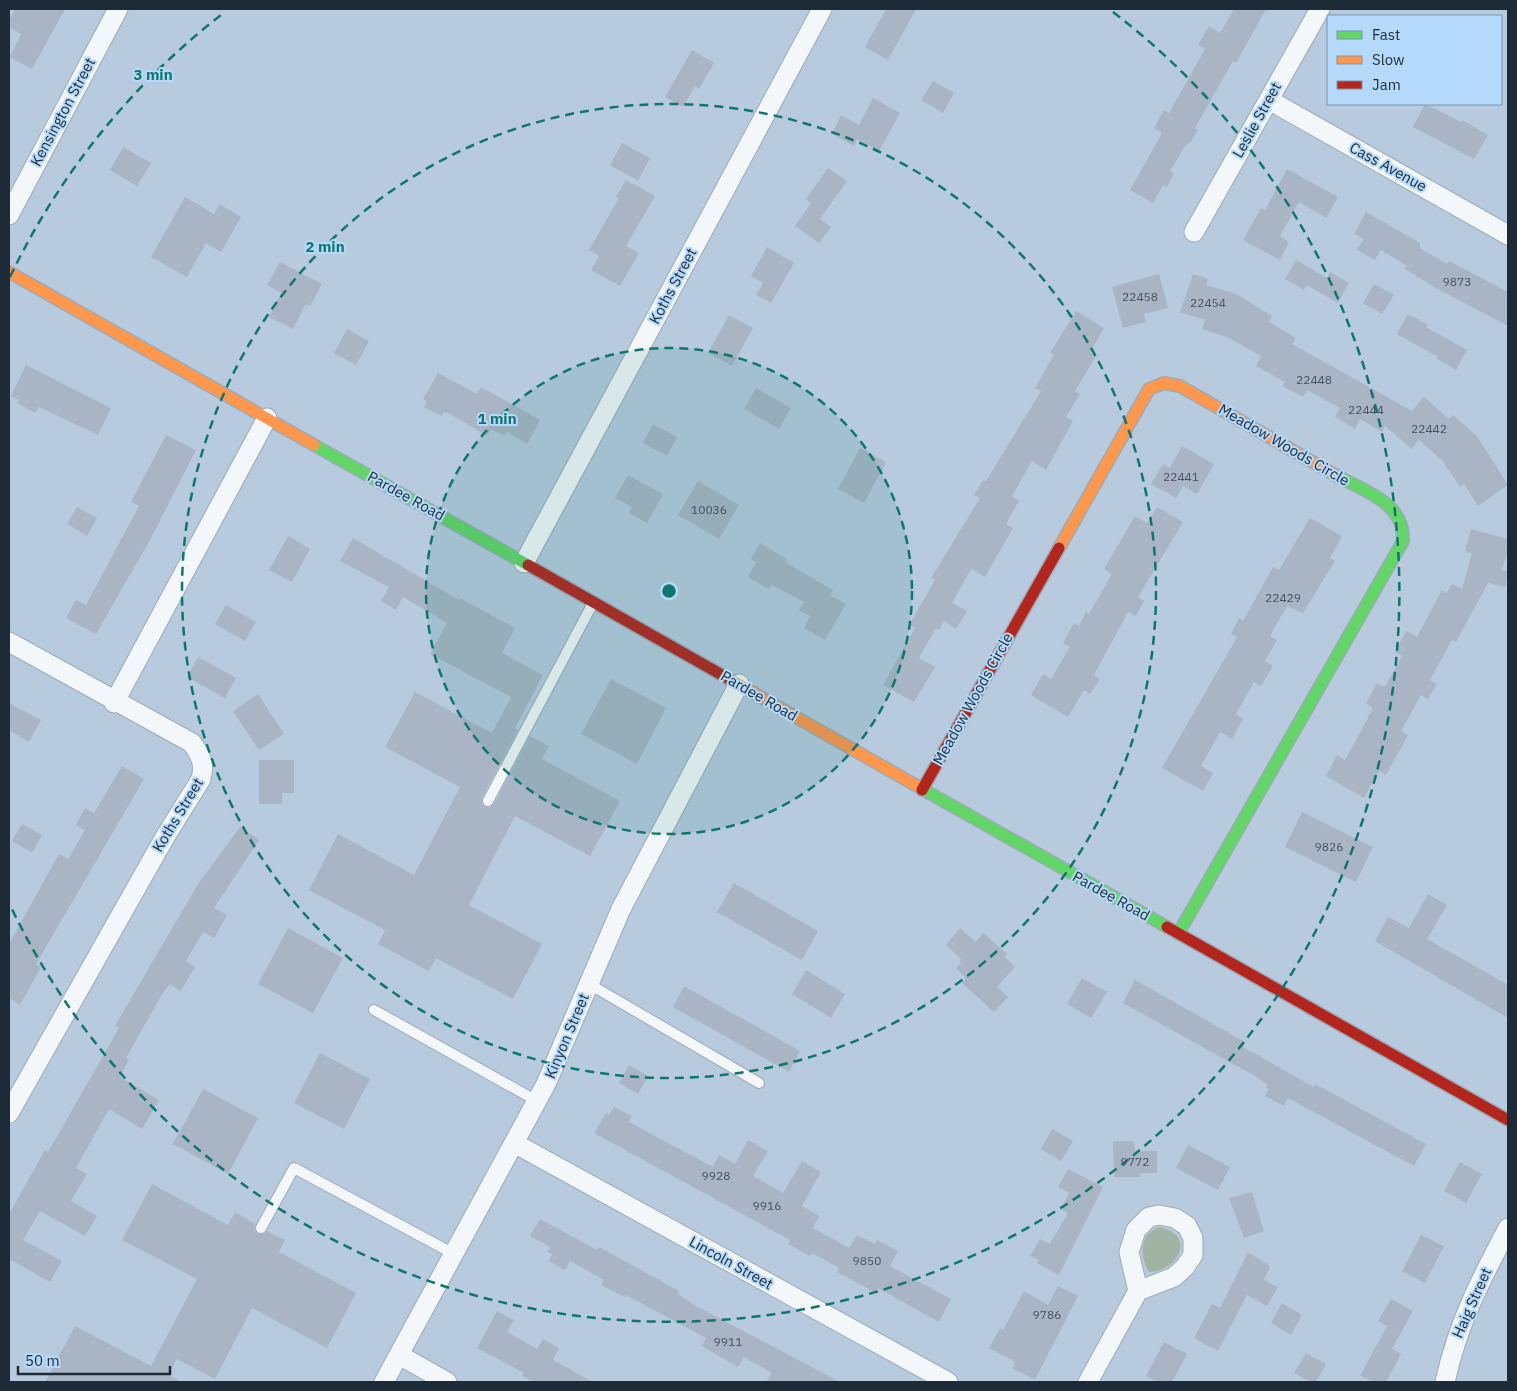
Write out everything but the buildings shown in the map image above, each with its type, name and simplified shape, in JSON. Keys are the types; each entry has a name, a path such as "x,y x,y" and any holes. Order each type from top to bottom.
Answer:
{"main road":[{"name":"Pardee Road","path":"9,272 1508,1120"},
{"name":"Meadow Woods Circle","path":"922,790 1149,389 1160,383 1170,382 1196,395 1393,508 1400,516 1403,541 1178,934"}],"street":[{"name":"Kensington Street","path":"9,215 118,9"},
{"name":"Koths Street","path":"524,563 822,9"},
{"name":"Leslie Street","path":"1194,232 1320,9"},
{"name":"Cass Avenue","path":"1269,100 1508,234"},
{"path":"9,642 114,702 267,418"},
{"name":"Kinyon Street","path":"384,1382 537,1101 621,909 739,684"},
{"name":"Koths Street","path":"9,1113 164,837 201,779 203,760 192,743 114,702"},
{"name":"Lincoln Street","path":"514,1143 948,1382"},
{"name":"Haig Street","path":"1445,1382 1452,1349 1466,1310 1508,1228"},
{"path":"1088,1382 1138,1291"},
{"path":"399,1355 447,1382"}],"lane":[{"path":"488,801 593,602"},
{"path":"589,984 759,1083"},
{"path":"374,1010 537,1101"},
{"path":"261,1228 294,1168 454,1254"}],"green space":[{"path":"1160,1227 1171,1231 1178,1238 1179,1252 1175,1260 1168,1266 1149,1272 1144,1259 1143,1246 1148,1234"}],"traffic: fast":[{"path":"314,445 528,565"},
{"path":"1178,934 1403,541 1402,528 1398,517 1391,508 1382,500 1337,476"},
{"path":"917,786 1167,927"}],"traffic: slow":[{"path":"9,272 314,445"},
{"path":"1059,548 1149,389 1164,383 1180,386 1337,476"},
{"path":"729,679 917,786"}],"traffic: jam":[{"path":"922,790 1059,548"},
{"path":"528,565 729,679"},
{"path":"1167,927 1508,1120"}]}
